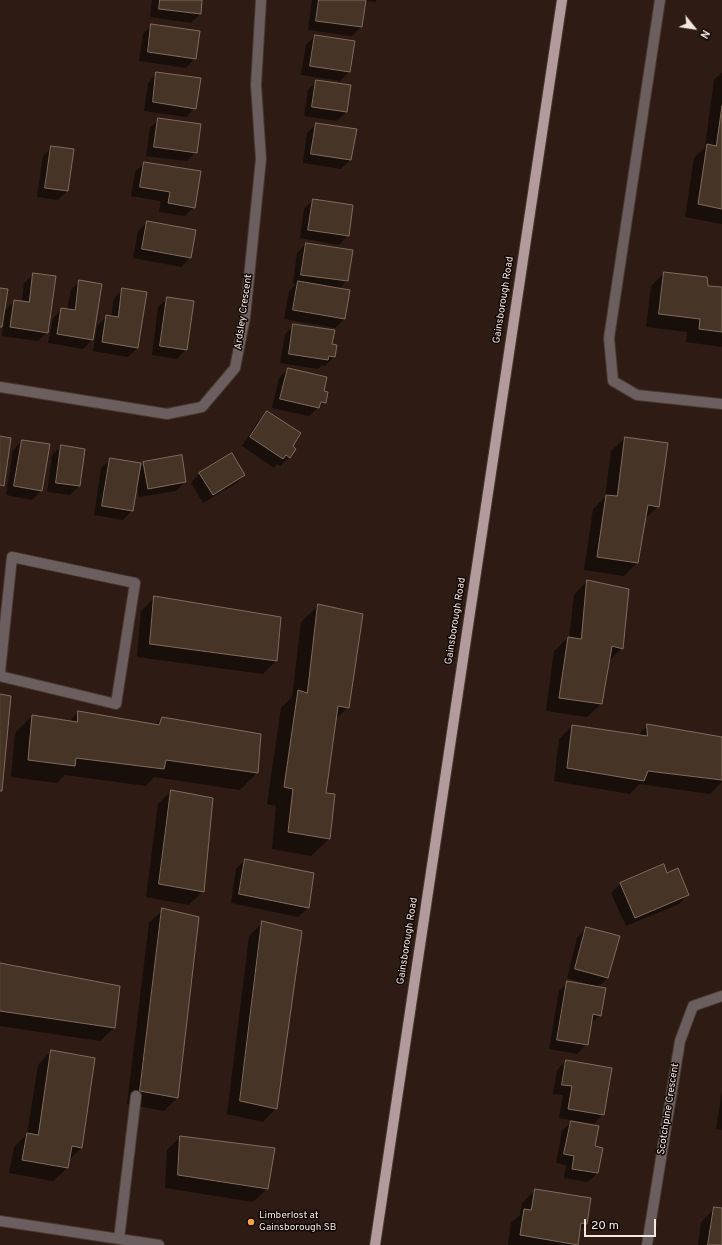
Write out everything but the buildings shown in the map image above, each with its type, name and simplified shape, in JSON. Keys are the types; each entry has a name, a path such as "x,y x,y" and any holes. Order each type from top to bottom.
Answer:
{"main road":[{"name":"Gainsborough Road","path":"375,1245 562,0"}],"street":[{"name":"Ardsley Crescent","path":"0,387 167,414 202,407 235,368 245,317 261,159 256,85 262,0"},
{"path":"660,0 609,338 613,381 637,395 722,404"},
{"path":"0,672 12,557 135,583 116,704 0,676"},
{"name":"Scotchpine Crescent","path":"647,1245 680,1041 693,1006 722,996"},
{"path":"119,1239 136,1096"},
{"path":"0,1221 159,1245"}],"place":[{"name":"Limberlost at Gainsborough SB","path":"251,1222"}]}
